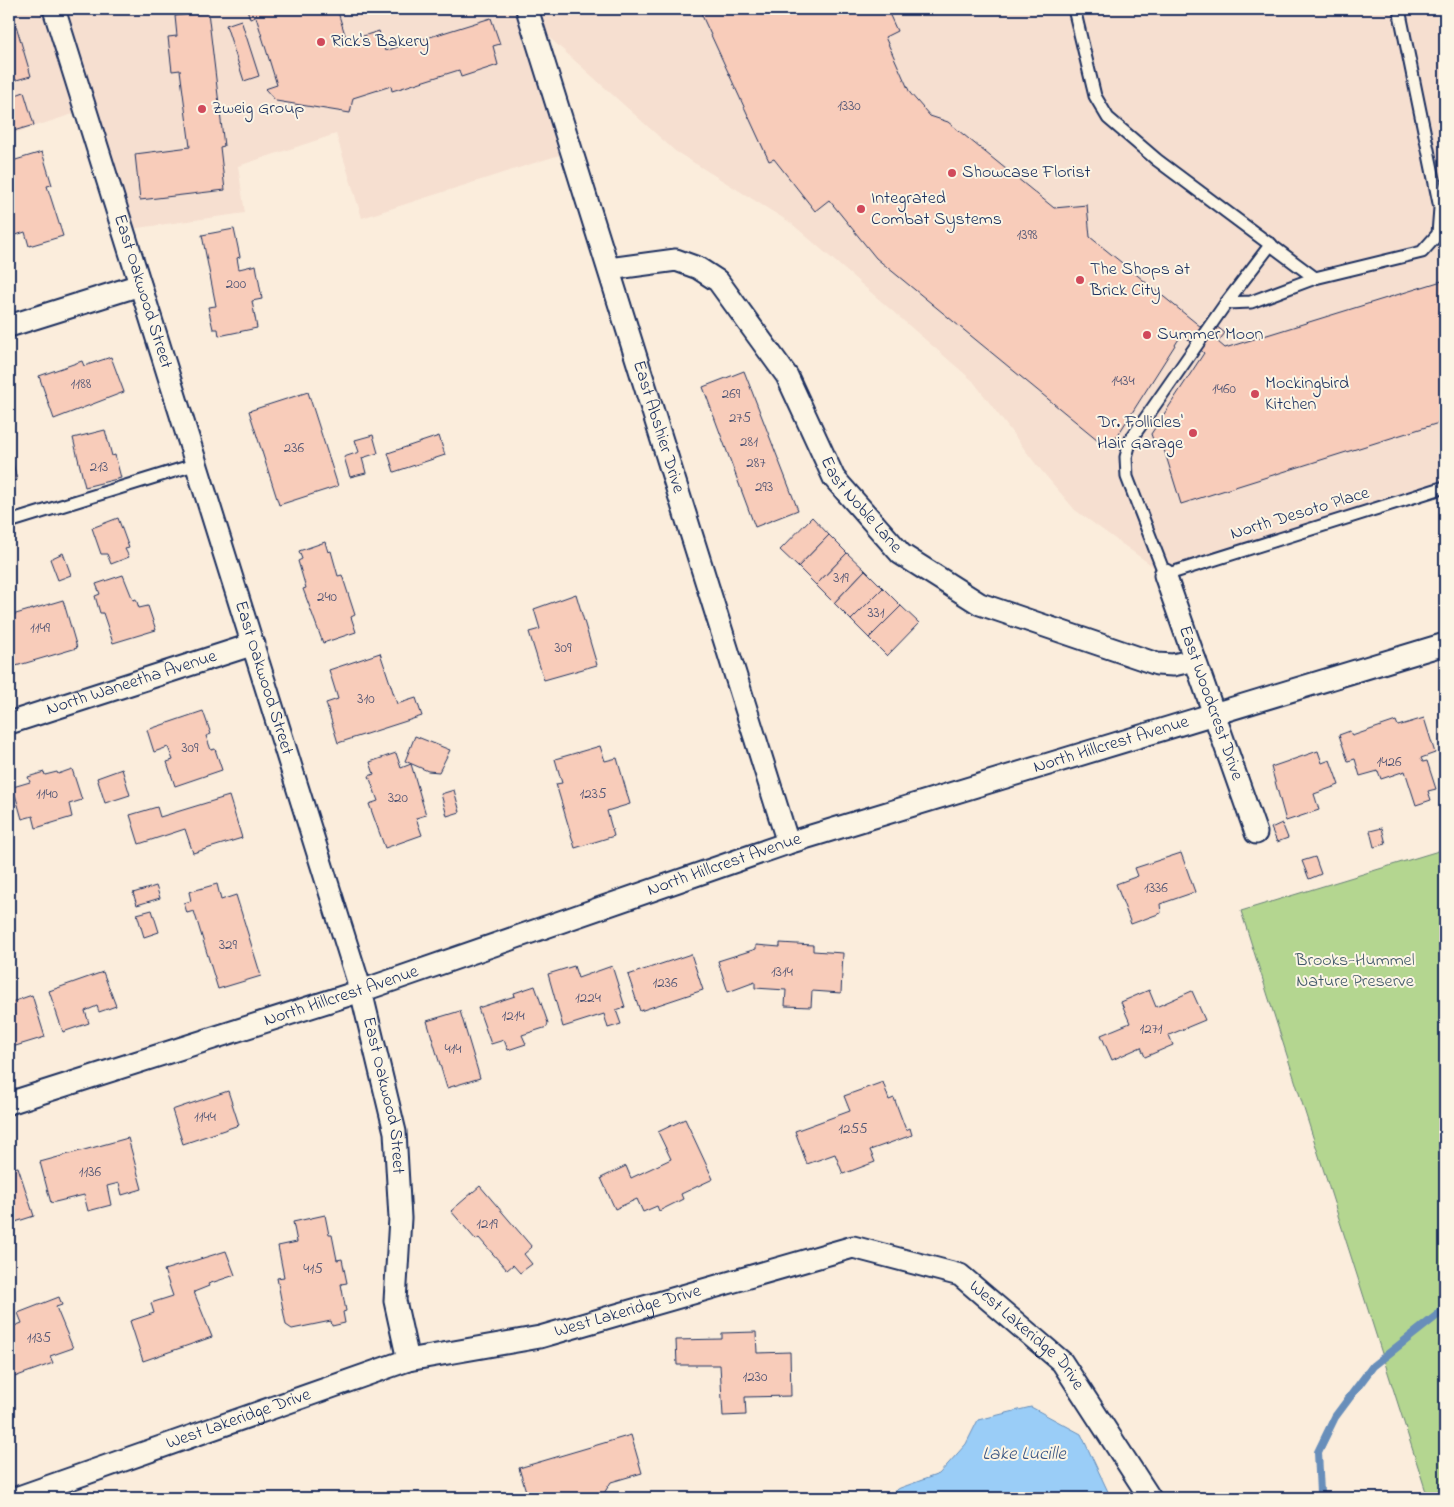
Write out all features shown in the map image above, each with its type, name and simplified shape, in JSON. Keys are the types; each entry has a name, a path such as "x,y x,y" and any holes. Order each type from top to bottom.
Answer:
{"street":[{"name":"East Oakwood Street","path":"54,9 254,644 361,992 395,1132 400,1218 395,1301 408,1360"},
{"name":"East Abshier Drive","path":"527,9 788,844"},
{"name":"East Noble Lane","path":"609,269 676,260 698,268 718,281 787,376 834,478 901,554 980,604 1157,664 1173,665 1195,660"},
{"path":"9,326 140,284"},
{"name":"East Woodcrest Drive","path":"1165,575 1256,833"},
{"name":"North Waneetha Avenue","path":"9,722 254,644"},
{"name":"North Hillcrest Avenue","path":"9,1103 361,992 788,844 1445,644"},
{"name":"West Lakeridge Drive","path":"16,1498 408,1360 540,1337 853,1246 960,1276 996,1306 1062,1362 1150,1498"}],"lane":[{"path":"1074,9 1095,96 1108,118 1156,160 1315,278"},
{"path":"1226,302 1251,302 1315,278 1422,252 1438,234 1440,208 1399,9"},
{"path":"1165,575 1127,477 1126,457 1132,439 1226,302 1271,244"},
{"path":"9,522 197,464"},
{"name":"North Desoto Place","path":"1165,575 1445,487"}],"shaded area":[{"path":"9,9 1445,9 1445,487 1165,575 1075,510 1035,463 973,381 791,223 675,151 532,22 572,151 362,218 336,134 238,166 245,213 123,230 85,110 9,135"}],"green space":[{"name":"Brooks-Hummel Nature Preserve","path":"1445,849 1445,1498 1428,1498 1241,911"}],"water":[{"name":"Lake Lucille","path":"1031,1407 1081,1434 1111,1498 883,1498 900,1488 939,1474 966,1444 978,1420"}],"building":[{"path":"247,9 337,9 347,41 379,31 385,51 491,18 500,44 493,46 498,65 461,77 459,70 392,91 391,86 353,98 350,113 276,101 265,89 277,85 256,17 250,19"},
{"path":"699,9 887,9 897,31 885,37 910,93 930,116 948,122 1054,208 1087,205 1090,237 1201,327 1207,319 1225,333 1218,342 1225,348 1445,280 1445,421 1181,504 1162,443 1155,445 1151,434 1204,353 1182,334 1109,449 876,258 829,200 815,211 774,159 769,161"},
{"name":"Zweig Group","path":"208,12 224,146 220,147 225,190 140,200 135,154 190,147 180,70 172,71 168,37 177,36 175,16"},
{"path":"241,20 259,76 244,81 226,25"},
{"path":"15,22 31,76 9,82 9,24"},
{"path":"14,90 16,95 24,92 34,125 10,132 9,92"},
{"path":"42,152 52,185 47,186 63,236 29,246 25,232 13,236 9,220 9,162"},
{"path":"234,229 240,257 237,258 239,269 256,265 262,299 252,301 257,328 219,336 218,329 213,329 208,307 216,306 202,235"},
{"path":"111,357 124,392 54,419 39,376 82,361 84,366"},
{"path":"744,371 798,510 755,527 703,387"},
{"path":"308,392 338,486 279,505 249,411"},
{"path":"105,430 112,456 115,455 121,478 85,487 73,438"},
{"path":"373,435 378,453 362,458 366,473 350,477 344,457 359,452 355,440"},
{"path":"439,436 445,455 394,472 388,453"},
{"path":"11,454 17,480 9,482 9,455"},
{"path":"812,517 829,535 798,567 780,550"},
{"path":"118,518 129,548 125,549 129,557 111,564 107,554 101,554 92,528"},
{"path":"829,535 847,553 816,585 798,567"},
{"path":"325,542 328,552 331,551 338,576 342,575 355,615 351,617 356,632 323,643 303,589 306,588 298,561 302,559 299,551"},
{"path":"63,553 71,575 58,580 50,559"},
{"path":"847,553 865,570 834,603 816,585"},
{"path":"865,570 883,588 851,620 834,603"},
{"path":"123,575 133,600 136,599 139,608 148,606 156,630 113,643 95,596 100,594 96,584"},
{"path":"883,588 901,606 869,638 851,620"},
{"path":"576,594 597,665 544,680 529,632 540,629 534,609"},
{"path":"63,600 77,648 9,668 9,616"},
{"path":"901,606 919,623 887,656 869,638"},
{"path":"380,653 397,704 416,698 422,716 338,743 326,703 338,699 329,670"},
{"path":"203,711 211,734 206,736 211,750 215,749 222,770 175,786 167,762 173,760 168,747 154,752 147,730"},
{"path":"1424,718 1435,753 1421,758 1423,762 1427,761 1436,789 1428,791 1431,800 1416,805 1405,771 1381,779 1378,771 1360,776 1355,759 1348,761 1339,735 1350,731 1352,736 1396,721 1398,726"},
{"path":"415,736 450,750 439,772 428,771 405,761"},
{"path":"600,746 605,761 617,758 630,804 607,811 614,836 575,848 556,784 562,783 555,759"},
{"path":"1318,751 1322,763 1330,760 1339,785 1314,794 1319,810 1286,821 1271,767"},
{"path":"396,753 401,768 411,764 426,815 416,818 422,835 385,848 369,804 378,801 369,776 374,774 370,762"},
{"path":"72,769 82,800 69,804 72,817 36,828 33,816 22,819 13,787 30,782 28,777 44,772 45,775 57,772 58,774"},
{"path":"122,769 130,795 105,803 97,778"},
{"path":"454,790 460,812 447,816 441,794"},
{"path":"229,796 242,838 193,853 185,829 139,844 130,815 157,807 160,817"},
{"path":"1282,823 1288,838 1277,842 1271,828"},
{"path":"1382,828 1386,844 1374,847 1370,831"},
{"path":"1181,853 1195,892 1160,904 1161,913 1131,924 1116,884 1138,876 1135,868"},
{"path":"1315,857 1321,874 1309,879 1302,861"},
{"path":"217,884 221,900 236,895 261,976 218,989 194,911 187,913 184,903 191,901 189,892"},
{"path":"156,886 160,898 137,905 133,893"},
{"path":"152,910 159,932 144,937 137,914"},
{"path":"780,943 813,945 813,951 843,953 841,993 812,991 811,1007 785,1006 786,990 755,988 755,982 728,992 718,961 756,949 756,945 780,947"},
{"path":"691,954 703,990 640,1011 628,975"},
{"path":"574,966 578,978 612,966 625,1007 616,1010 621,1024 608,1028 604,1014 563,1027 548,974"},
{"path":"103,972 116,1006 99,1012 97,1006 85,1011 89,1023 63,1032 49,991"},
{"path":"535,986 548,1023 547,1027 522,1035 526,1044 508,1050 504,1040 491,1044 478,1008 515,996 514,993"},
{"path":"1149,990 1156,1007 1192,991 1205,1020 1169,1035 1173,1045 1145,1057 1141,1047 1112,1060 1101,1035 1130,1023 1121,1002"},
{"path":"32,995 45,1037 9,1048 9,1003"},
{"path":"460,1011 480,1078 447,1088 427,1021"},
{"path":"883,1082 889,1100 894,1098 906,1130 910,1128 912,1135 870,1150 875,1162 843,1174 835,1154 807,1164 795,1131 850,1111 844,1096"},
{"path":"228,1091 239,1125 183,1144 172,1110"},
{"path":"685,1119 713,1179 681,1194 683,1199 659,1211 657,1206 643,1212 637,1199 615,1209 601,1178 626,1166 631,1178 671,1159 658,1132"},
{"path":"128,1138 142,1189 122,1195 119,1183 107,1186 111,1205 88,1211 84,1195 51,1203 40,1162"},
{"path":"18,1167 34,1216 9,1224 9,1169"},
{"path":"480,1186 532,1247 524,1254 532,1264 520,1273 513,1265 507,1270 479,1238 476,1240 451,1211"},
{"path":"325,1215 329,1235 332,1235 337,1260 342,1259 347,1283 341,1284 346,1311 343,1312 345,1323 332,1326 331,1321 292,1329 286,1325 277,1278 284,1277 278,1246 297,1242 293,1222"},
{"path":"226,1251 235,1275 208,1284 209,1286 194,1292 212,1337 143,1361 130,1321 154,1313 151,1303 173,1296 164,1270"},
{"path":"59,1297 62,1305 56,1307 73,1348 50,1356 53,1363 9,1379 9,1328 22,1323 18,1313"},
{"path":"756,1332 757,1353 790,1352 791,1396 745,1397 746,1415 723,1416 720,1365 677,1365 676,1340 722,1339 722,1333"},
{"path":"631,1435 642,1473 611,1482 601,1498 564,1498 556,1493 538,1498 528,1498 519,1468"},
{"path":"457,1495 509,1495 509,1498 457,1498"}],"waterway":[{"path":"1323,1498 1320,1493 1318,1452 1335,1417 1373,1366 1445,1309"}],"place":[{"name":"Rick's Bakery","path":"321,42"},
{"name":"Zweig Group","path":"202,109"},
{"name":"Showcase Florist","path":"952,173"},
{"name":"Integrated Combat Systems","path":"861,209"},
{"name":"The Shops at Brick City","path":"1080,280"},
{"name":"Summer Moon","path":"1147,335"},
{"name":"Mockingbird Kitchen","path":"1255,394"},
{"name":"Dr. Follicles' Hair Garage","path":"1193,433"}]}
